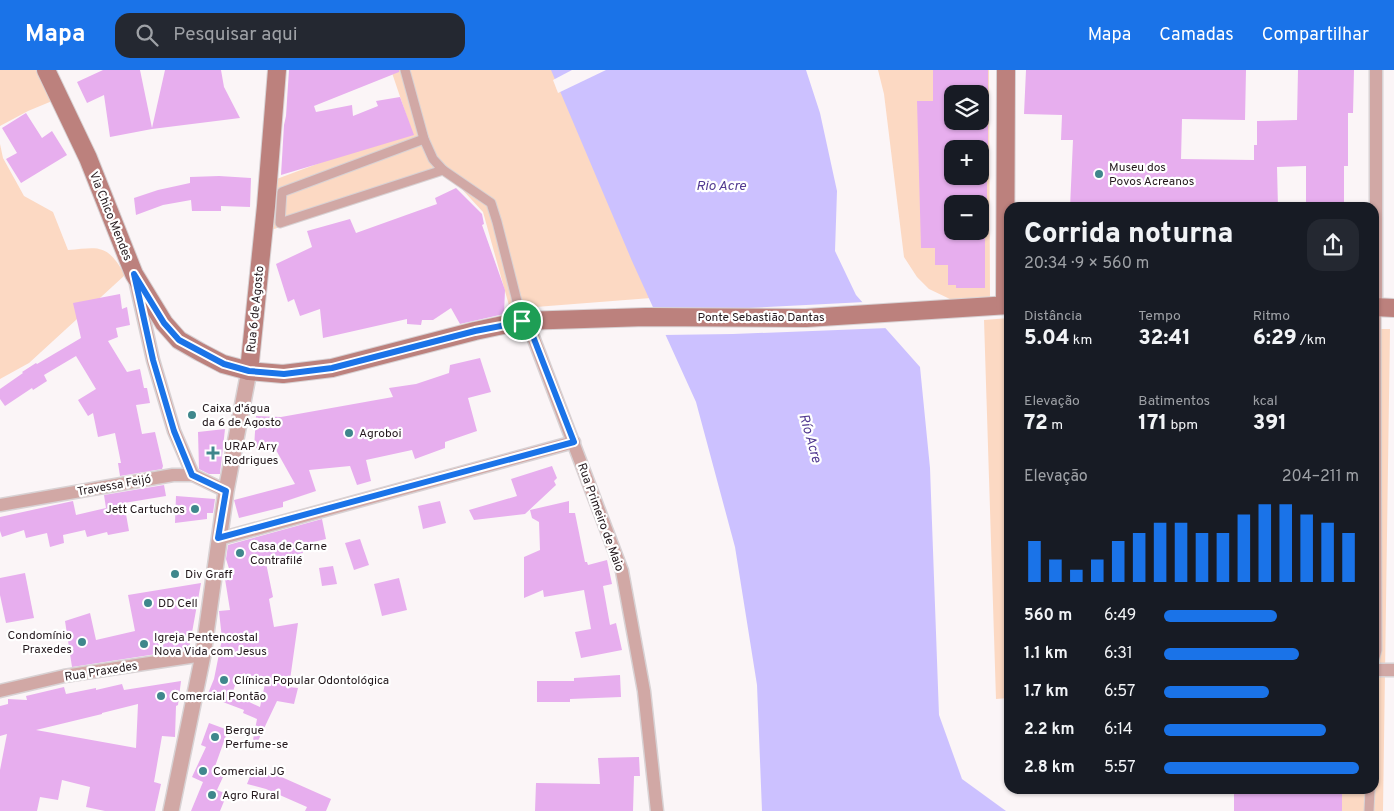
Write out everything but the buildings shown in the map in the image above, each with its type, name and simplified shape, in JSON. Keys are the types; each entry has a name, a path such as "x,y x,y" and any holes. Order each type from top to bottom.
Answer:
{"main road":[{"name":"Via Chico Mendes","path":"46,70 88,158 134,274 164,323 179,340 224,364 249,371 284,374 332,368 475,331 528,321"},
{"name":"Rua 6 de Agosto","path":"249,371 266,206 277,70"},
{"path":"1006,70 1007,202"},
{"name":"Ponte Sebastião Dantas","path":"528,321 646,317 806,318 985,306 1004,307"},
{"path":"1379,307 1394,308"}],"street":[{"name":"Rua Primeiro de Maio","path":"405,70 424,139 433,159 444,170 491,203 528,321 622,571 644,691 657,811"},
{"path":"1375,202 1376,70"},
{"path":"424,139 282,192 280,222 444,170"},
{"path":"134,274 153,360 174,431 192,475"},
{"name":"Rua 6 de Agosto","path":"171,811 203,655 218,538 249,371"},
{"path":"218,538 574,442"},
{"name":"Travessa Feijó","path":"0,505 173,476 192,475 226,491"},
{"name":"Rua Praxedes","path":"0,691 64,676 203,655"},
{"path":"1379,670 1394,670"},
{"path":"1369,811 1370,794"}],"shaded area":[{"path":"0,70 40,70 57,99 28,111 0,126"},
{"path":"391,70 557,70 651,298 510,309 483,212 447,173 271,230 274,180 411,129"},
{"path":"878,70 989,70 990,299 952,300 929,289 917,277 904,257 884,94"},
{"path":"0,144 3,158 24,196 53,212 68,250 96,248 102,250 113,258 125,275 29,363 0,379"},
{"path":"1004,318 1004,698 996,699 984,320"},
{"path":"1379,329 1390,329 1383,811 1331,811 1332,794 1379,794"}],"water":[{"name":"Rio Acre","path":"551,70 806,70 820,113 837,191 835,251 856,295 920,367 930,468 939,715 962,779 1006,811 762,811 757,685 735,547 696,402 632,261"}],"pier":[{"path":"572,70 606,70 558,93 553,80"},
{"path":"865,302 888,328 663,335 650,308 729,309"}],"place":[{"name":"Museu dos Povos Acreanos","path":"1099,174"},
{"name":"Caixa d'água da 6 de Agosto","path":"192,415"},
{"name":"Agroboi","path":"349,433"},
{"name":"URAP Ary Rodrigues","path":"213,453"},
{"name":"Jett Cartuchos","path":"195,509"},
{"name":"Casa de Carne Contrafilé","path":"240,553"},
{"name":"Div Graff","path":"175,574"},
{"name":"DD Cell","path":"148,603"},
{"name":"Condomínio Praxedes","path":"82,642"},
{"name":"Igreja Pentencostal Nova Vida com Jesus","path":"144,644"},
{"name":"Clínica Popular Odontológica","path":"224,680"},
{"name":"Comercial Pontão","path":"161,696"},
{"name":"Bergue Perfume-se","path":"215,737"},
{"name":"Comercial JG","path":"203,771"},
{"name":"Agro Rural","path":"212,795"}],"route":[{"path":"134,274 164,323 179,340 224,364 249,371 284,374 332,368 475,331 522,321 527,321 574,442 218,538 226,491 192,475 174,431 153,360 134,274"}],"water label":[{"name":"Río Acre","path":"811,438"}]}
